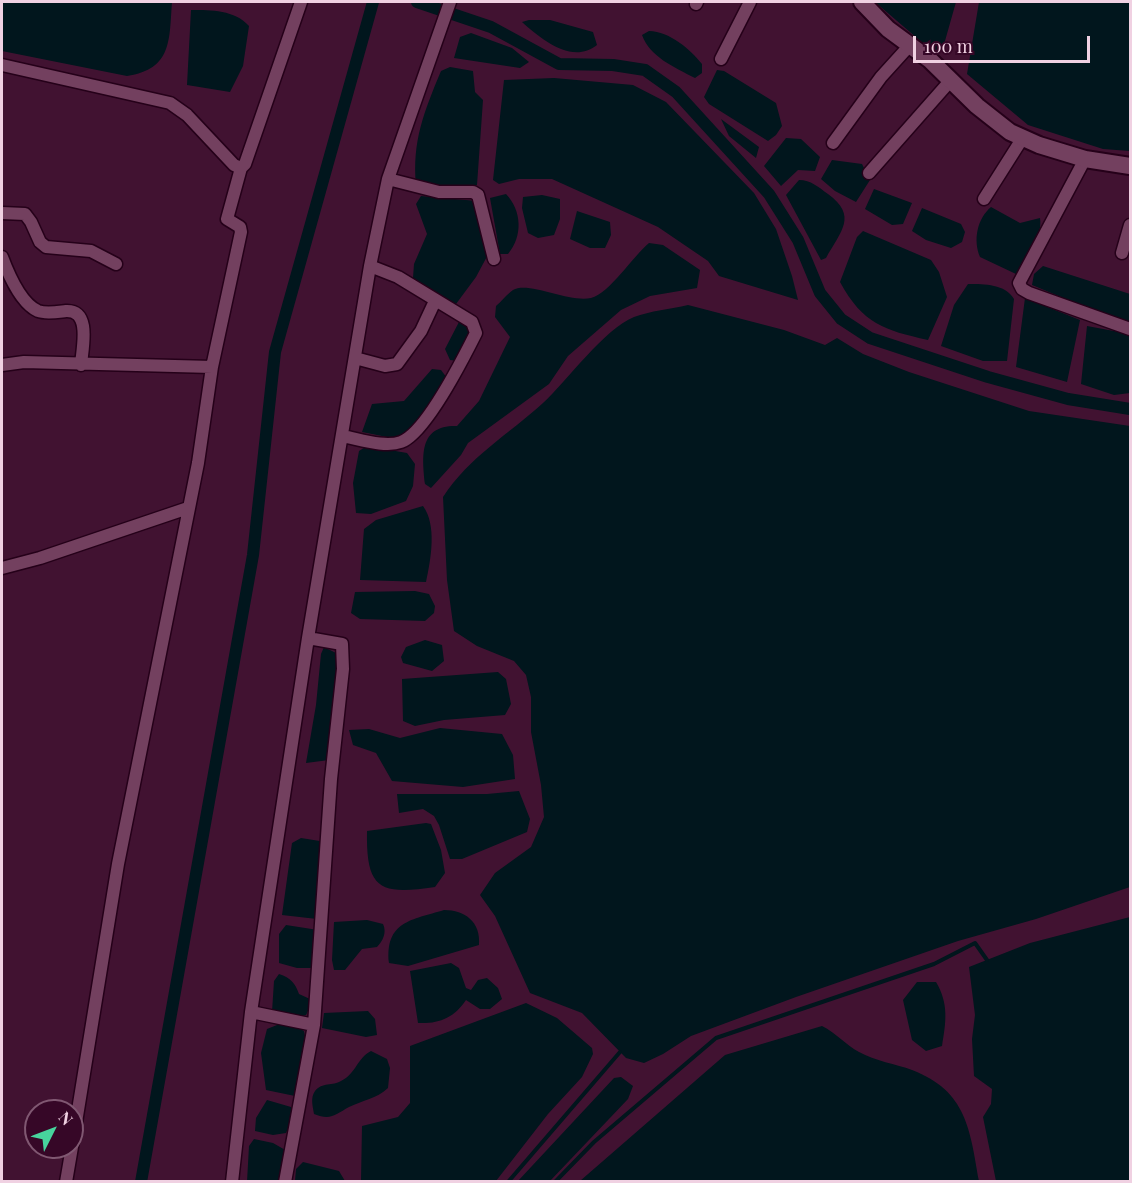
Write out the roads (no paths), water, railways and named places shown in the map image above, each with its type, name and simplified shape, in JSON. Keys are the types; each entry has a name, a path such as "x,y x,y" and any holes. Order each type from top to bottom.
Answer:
{"street":[{"path":"80,1099 118,864 198,463 212,367 241,232 240,227 227,219 241,168 245,164 301,2"},
{"path":"721,59 750,2"},
{"path":"862,2 888,29 951,80 998,124 1022,138 1084,159 1131,166"},
{"path":"232,1182 251,1012 308,638 370,266 388,179 449,3"},
{"path":"833,143 881,77 910,45"},
{"path":"2,65 171,103 187,115 234,165 241,168"},
{"path":"869,173 951,80"},
{"path":"984,199 1022,138"},
{"path":"1084,159 1019,283 1022,289 1029,293 1131,329"},
{"path":"388,179 439,192 473,192 478,195 494,259"},
{"path":"2,213 25,214 40,242 46,247 91,250 116,264"},
{"path":"1122,253 1131,225"},
{"path":"2,257 19,291 33,308 46,312 70,311 83,320 81,365"},
{"path":"342,436 400,443 409,438 429,413 476,333 472,322 398,276 370,266"},
{"path":"355,358 385,366 397,364 421,331 435,301"},
{"path":"2,365 24,362 212,367"},
{"path":"2,568 40,558 188,508"},
{"path":"285,1182 314,1025 343,650 338,641 308,638"},
{"path":"251,1012 314,1025"},
{"path":"66,1182 70,1159"}],"water":[{"path":"2,2 172,2 169,40 161,59 153,67 127,76 2,51"},
{"path":"875,2 956,2 943,48 932,51"},
{"path":"979,2 1130,2 1130,151 1103,149 1028,125 967,74"},
{"path":"191,10 230,14 249,26 243,66 230,92 187,85"},
{"path":"550,20 593,32 597,45 577,52 567,51 547,42 522,22"},
{"path":"649,31 664,34 685,47 702,64 702,73 695,78 657,55 642,35"},
{"path":"471,33 512,48 529,62 520,68 454,58 460,37"},
{"path":"450,67 473,71 475,92 483,100 477,185 444,192 416,185 415,169 418,140 429,100 441,71"},
{"path":"717,70 724,71 776,103 782,126 776,135 768,141 709,104 704,97"},
{"path":"554,78 633,85 666,102 754,193 776,229 798,300 719,276 708,261 658,227 552,179 519,179 499,184 493,180 504,80"},
{"path":"721,119 759,147 756,158 729,136"},
{"path":"786,138 801,139 820,157 815,171 798,170 781,186 764,166"},
{"path":"832,160 862,164 870,180 856,202 835,191 821,179"},
{"path":"799,180 818,186 828,194 837,202 845,217 837,240 826,258 821,260 786,195"},
{"path":"874,189 912,203 903,224 892,225 865,209"},
{"path":"506,194 515,208 519,224 513,247 508,254 500,254 490,198"},
{"path":"542,195 560,199 560,219 554,235 538,238 528,233 522,208 523,197"},
{"path":"421,196 477,201 491,249 476,277 456,304 442,302 413,278 414,264 427,234 416,204"},
{"path":"991,207 1020,223 1040,218 1037,240 1016,274 980,257 977,244 978,230 982,217"},
{"path":"922,208 961,224 965,232 962,242 951,248 926,240 912,231"},
{"path":"577,211 610,222 611,235 605,248 590,248 570,239"},
{"path":"863,231 931,260 939,272 947,297 928,340 899,333 876,323 857,307 840,282 857,237"},
{"path":"649,243 663,245 700,270 697,288 650,296 621,310 568,356 549,384 468,443 461,455 431,488 425,484 423,463 429,436 445,427 457,426 479,401 510,337 495,317 496,306 513,290 520,288 572,298 591,298 606,289"},
{"path":"1043,266 1130,294 1130,322 1126,324 1032,285 1034,274"},
{"path":"968,284 1000,288 1014,299 1007,361 983,361 941,346 954,305"},
{"path":"1025,298 1080,320 1067,382 1016,367"},
{"path":"688,305 784,330 825,345 837,338 863,354 909,372 1029,411 1130,426 1130,887 1036,919 958,941 796,997 691,1036 644,1063 626,1058 582,1013 530,993 495,916 480,895 495,873 531,847 544,817 541,785 531,732 531,697 526,675 514,661 477,646 454,631 447,580 443,497 477,458 543,403 611,332 634,317"},
{"path":"460,320 474,326 458,361 450,360 445,349"},
{"path":"1087,326 1130,334 1130,393 1114,395 1081,384"},
{"path":"432,369 441,370 447,378 409,436 392,438 362,432 372,404 404,401"},
{"path":"367,446 407,453 415,464 413,486 406,501 371,514 356,513 353,483 359,451"},
{"path":"423,506 431,532 431,553 426,582 360,580 364,529 376,520"},
{"path":"415,591 429,594 435,606 434,613 425,621 360,619 351,613 355,592"},
{"path":"425,640 442,645 444,661 432,671 403,663 401,657 406,647"},
{"path":"324,647 338,654 329,760 306,763 316,705 321,654"},
{"path":"498,672 506,679 511,704 505,715 444,720 415,726 403,721 402,679"},
{"path":"440,728 502,734 513,755 515,779 463,787 392,781 376,753 353,745 349,730 369,729 400,738"},
{"path":"519,791 530,819 527,832 462,859 450,859 434,816 423,809 399,813 397,794 487,794"},
{"path":"431,824 441,850 445,873 435,887 401,890 380,884 369,866 367,831"},
{"path":"301,838 326,842 317,919 282,915 292,843"},
{"path":"444,910 459,912 470,919 477,930 479,945 408,966 389,963 391,938 396,930 411,920"},
{"path":"1130,917 1130,1181 996,1181 983,1117 991,1104 992,1089 974,1076 972,1039 975,1015 969,967 1030,943"},
{"path":"367,920 383,924 384,936 381,942 377,947 362,949 345,970 334,970 332,960 334,922"},
{"path":"286,925 318,930 314,968 297,968 279,963 279,934"},
{"path":"451,963 459,968 466,988 471,990 478,980 487,978 498,988 502,999 490,1009 480,1009 466,1000 445,1019 418,1023 410,971"},
{"path":"279,974 292,981 299,994 310,999 312,1003 306,1015 296,1018 272,1012 274,981"},
{"path":"917,982 936,982 945,1006 942,1046 926,1051 912,1040 903,1000"},
{"path":"526,1003 557,1018 592,1048 593,1054 582,1077 548,1114 496,1181 361,1181 362,1126 398,1117 410,1103 410,1046"},
{"path":"368,1011 375,1019 377,1035 366,1037 322,1028 324,1013"},
{"path":"277,1025 292,1025 304,1031 306,1041 295,1096 266,1090 261,1053 267,1029"},
{"path":"822,1026 859,1052 912,1070 944,1089 963,1114 979,1181 580,1181 725,1055"},
{"path":"371,1051 387,1059 390,1068 388,1088 379,1095 333,1116 325,1117 314,1114 312,1100 315,1091 321,1086 346,1078"},
{"path":"621,1077 633,1086 628,1099 550,1181 518,1181 614,1078"},
{"path":"267,1100 291,1107 294,1117 286,1133 273,1135 255,1131 256,1118"},
{"path":"254,1139 273,1143 287,1151 280,1181 247,1182 249,1146"},
{"path":"303,1162 339,1171 345,1181 295,1181 296,1169"}],"waterway":[{"path":"141,1182 253,555 275,352 373,2"},
{"path":"417,2 491,27 559,64 613,65 645,70 676,92 769,194 798,240 820,293 841,319 870,338 988,377 1068,399 1130,409"},
{"path":"555,1182 594,1142 716,1038 934,964 975,943 987,960"},
{"path":"508,1182 620,1052"}]}
